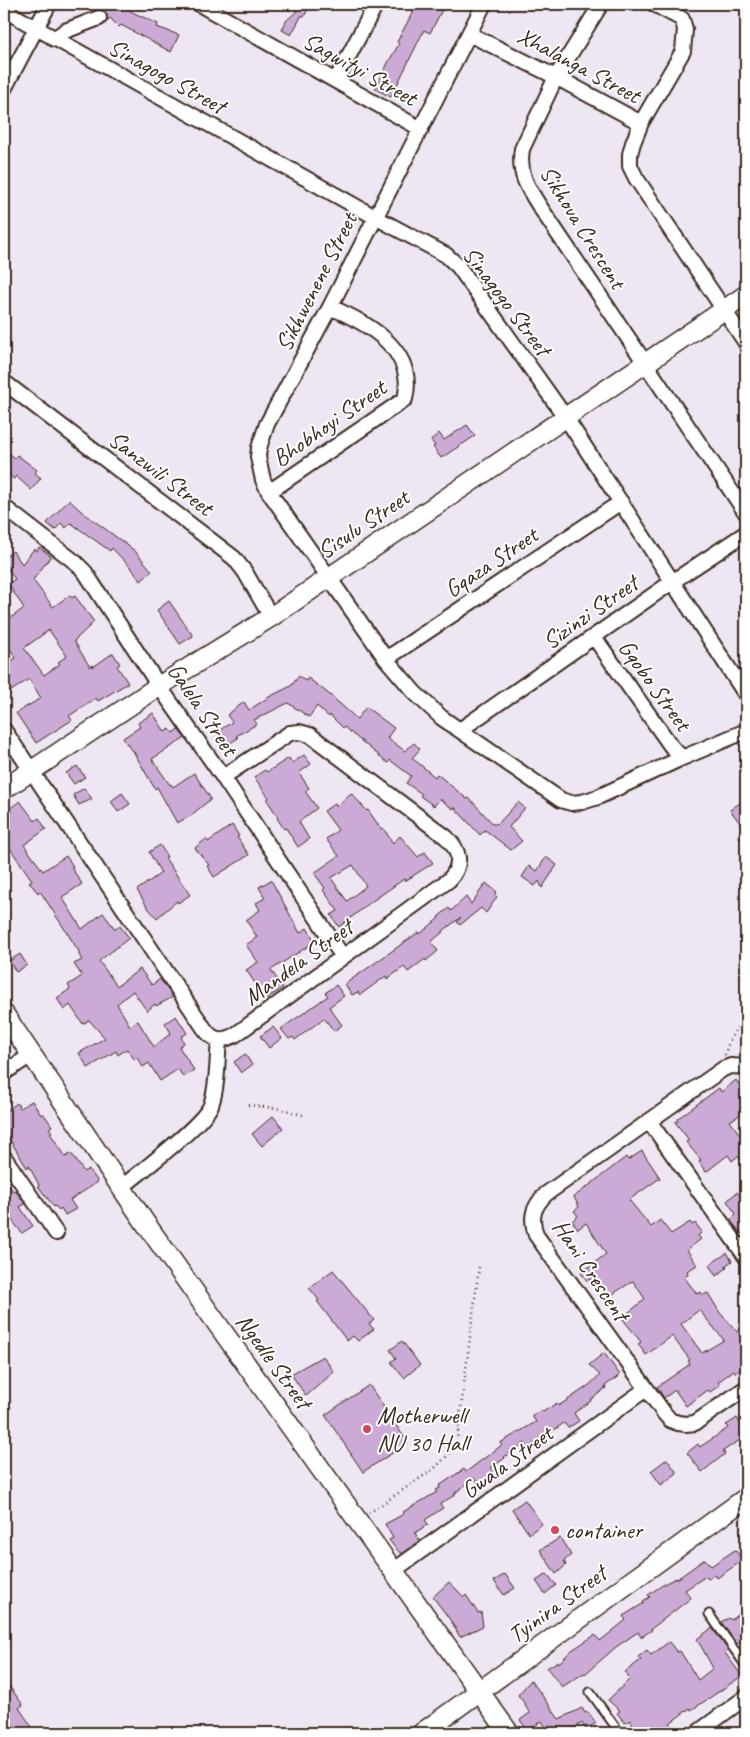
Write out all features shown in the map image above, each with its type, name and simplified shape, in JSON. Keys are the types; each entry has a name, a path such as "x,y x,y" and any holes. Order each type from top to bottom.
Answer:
{"street":[{"path":"4,89 48,4"},
{"name":"Sagwityi Street","path":"199,4 421,129"},
{"path":"336,80 376,4"},
{"name":"Sikhwenene Street","path":"329,577 269,492 259,468 260,442 267,424 330,307 484,4"},
{"name":"Sikhova Crescent","path":"602,4 556,77 522,149 520,160 521,172 525,185 746,513"},
{"path":"654,4 682,19 684,29 683,51 641,123 630,154 630,166 636,178 746,343"},
{"name":"Sinagogo Street","path":"4,10 375,218 446,255 458,266 566,418 746,695"},
{"path":"54,39 65,31 99,18"},
{"name":"Xhalanga Street","path":"470,34 556,77 641,123"},
{"name":"Sisulu Street","path":"4,789 159,686 271,617 746,296"},
{"name":"Bhobhoyi Street","path":"269,492 406,399 408,386 402,360 381,335 350,316 330,307"},
{"name":"Sanzwili Street","path":"4,382 234,558 245,572 271,617"},
{"name":"Gqaza Street","path":"386,659 622,502"},
{"name":"Galela Street","path":"4,507 75,562 85,572 159,686 223,777 343,957"},
{"name":"Sizinzi Street","path":"460,730 672,582 746,533"},
{"path":"329,577 386,659 430,708 561,800 571,803 598,797 746,731"},
{"name":"Gqobo Street","path":"594,637 671,746 682,758"},
{"path":"4,730 204,1028 214,1039 219,1040 214,1092 207,1112 121,1188"},
{"name":"Mandela Street","path":"219,1040 226,1040 235,1035 449,880 454,874 458,862 456,850 446,837 305,733 294,732 283,737 223,777"},
{"name":"Ngedle Street","path":"4,1014 121,1188 509,1733"},
{"path":"4,1073 31,1055"},
{"path":"723,1069 731,1066 746,1067"},
{"name":"Hani Crescent","path":"723,1069 546,1194 538,1202 532,1216 536,1235 670,1420 686,1424 702,1419 746,1388"},
{"path":"649,1121 746,1257"},
{"path":"4,1157 56,1233"},
{"name":"Gwala Street","path":"394,1571 646,1389"},
{"name":"Tyinira Street","path":"422,1733 746,1498"},
{"path":"697,1733 746,1697"}],"lane":[{"path":"709,1614 746,1666"},
{"path":"590,1692 620,1733"}],"path":[{"path":"723,1069 726,1047 734,1031 746,1017"},
{"path":"248,1105 282,1109 306,1116"},
{"path":"358,1521 435,1468 456,1447 479,1267"}],"building":[{"path":"110,4 116,4 124,9 125,7 158,24 157,27 179,35 171,52 121,25 119,27 110,18 106,22 107,15 105,12"},
{"path":"300,4 310,4 304,17 302,15 291,35 282,30 286,21 297,11 295,9"},
{"path":"417,4 426,10 429,4 445,4 430,33 424,30 391,97 375,89 399,44 397,42"},
{"path":"467,425 475,436 441,458 433,447 435,446 431,440 439,433 444,440"},
{"path":"4,449 15,458 17,455 37,470 35,473 41,478 31,490 16,476 14,479 4,471"},
{"path":"69,500 135,551 152,571 141,581 112,548 110,551 71,523 66,528 61,523 55,530 47,523"},
{"path":"39,547 51,556 33,580 53,607 70,595 72,598 75,596 94,622 74,641 90,667 92,665 93,667 113,653 120,664 117,666 128,683 98,701 96,698 69,716 72,720 36,743 16,713 41,698 29,679 4,696 4,666 16,658 4,640 4,623 24,608 8,584 15,579 4,564 4,558 13,551 22,564 34,549 37,551","holes":["49,630 67,656 58,662 60,664 44,675 24,648"]},
{"path":"169,601 193,636 180,644 157,610"},
{"path":"299,676 306,681 308,678 357,719 366,707 394,728 387,738 405,751 414,743 420,749 412,758 435,777 437,774 467,799 469,798 494,825 498,824 518,802 525,808 509,827 522,841 511,850 485,830 480,835 454,807 453,809 440,799 434,806 420,796 422,794 406,783 411,776 390,760 388,763 317,706 309,717 288,703 254,720 257,724 236,736 238,738 226,746 217,732 232,722 227,715 244,702 249,710 291,686"},
{"path":"153,713 165,732 170,729 173,733 178,729 185,738 152,759 173,787 194,773 211,799 190,816 177,823 157,787 155,789 132,749 123,738 140,727 138,723"},
{"path":"304,755 311,764 299,773 309,788 305,791 317,808 299,822 309,839 298,847 277,818 267,800 269,798 254,777 265,770 267,772 289,758 292,763"},
{"path":"77,766 85,777 74,784 66,773"},
{"path":"84,788 92,799 79,805 73,795"},
{"path":"122,793 130,804 118,812 111,801"},
{"path":"351,793 368,810 393,843 400,836 418,857 425,852 433,863 405,881 404,879 339,927 331,915 338,911 314,873 339,856 326,839 338,830 324,811 335,803 337,806","holes":["353,865 366,886 347,901 331,878"]},
{"path":"20,801 35,821 39,818 46,829 24,845 43,871 66,856 82,884 62,897 82,929 103,913 115,929 120,926 129,938 99,961 117,986 140,969 152,985 160,979 173,997 156,1006 155,1004 147,1011 133,991 117,1004 130,1026 138,1021 154,1047 171,1033 165,1023 176,1016 187,1033 181,1037 184,1043 179,1047 194,1070 183,1077 178,1069 160,1081 149,1063 143,1067 127,1049 118,1055 116,1051 88,1068 79,1053 105,1038 89,1020 83,1024 70,1005 64,1010 57,998 70,989 68,985 82,976 74,964 82,960 78,953 80,953 40,891 38,893 29,882 32,880 9,847 4,851 4,819 12,813 9,809"},
{"path":"740,803 746,813 746,819 740,823 730,810"},
{"path":"232,825 239,836 237,837 249,855 214,877 207,866 209,865 195,848 206,839 208,842"},
{"path":"160,845 167,857 165,858 190,895 178,903 177,901 157,918 148,908 137,890 161,873 149,852"},
{"path":"546,857 557,865 542,888 539,881 535,886 522,877 529,866 537,871"},
{"path":"271,880 300,933 307,928 314,940 310,945 271,970 283,988 266,999 246,970 258,962 246,945 257,937 246,920 260,910 256,903 265,898 259,887"},
{"path":"486,883 497,892 494,895 497,897 486,913 481,908 460,925 457,922 461,917 431,942 438,951 426,961 425,959 408,972 404,967 387,979 386,976 360,995 358,992 352,995 345,984 419,932 420,934 449,908 451,911 466,897 471,904"},
{"path":"20,954 27,965 16,972 9,961"},
{"path":"336,985 344,996 329,1007 342,1025 334,1031 324,1018 295,1040 293,1037 289,1039 281,1029 328,996 325,993"},
{"path":"273,1027 282,1038 269,1048 260,1036"},
{"path":"245,1054 252,1065 241,1073 234,1062"},
{"path":"736,1080 746,1095 746,1111 730,1121 746,1143 746,1167 738,1156 732,1161 728,1155 706,1172 699,1162 701,1160 686,1142 689,1140 675,1122 719,1088 721,1092"},
{"path":"32,1101 41,1115 43,1113 52,1126 49,1128 52,1132 50,1133 66,1157 71,1153 84,1172 89,1169 98,1182 70,1200 76,1209 65,1215 61,1208 59,1210 54,1207 38,1186 29,1166 27,1168 4,1130 4,1113 17,1103 20,1108"},
{"path":"273,1116 283,1128 262,1146 252,1134"},
{"path":"642,1151 660,1178 629,1200 651,1227 660,1220 671,1234 690,1222 692,1225 695,1223 702,1232 698,1236 701,1239 687,1250 697,1265 687,1271 688,1274 684,1277 697,1294 701,1292 703,1295 708,1293 720,1313 744,1339 746,1347 746,1364 736,1373 734,1370 718,1382 720,1385 710,1392 708,1390 686,1406 675,1390 664,1398 657,1387 690,1364 688,1361 690,1360 672,1336 646,1355 638,1344 641,1342 622,1318 645,1299 633,1281 608,1297 597,1281 593,1284 590,1279 587,1281 581,1273 606,1254 586,1223 578,1229 572,1221 578,1216 574,1211 579,1207 574,1197 626,1157 628,1160","holes":["699,1310 724,1340 702,1353 681,1324"]},
{"path":"4,1178 25,1204 20,1207 33,1226 22,1233 10,1218 4,1223"},
{"path":"737,1192 746,1203 746,1239 730,1220 736,1214 727,1201"},
{"path":"727,1253 732,1261 725,1266 727,1268 716,1276 709,1265"},
{"path":"333,1270 374,1320 369,1324 374,1329 358,1341 353,1336 347,1341 309,1288"},
{"path":"402,1341 420,1365 404,1378 391,1362 396,1358 390,1350"},
{"path":"604,1353 620,1375 605,1386 606,1388 591,1401 574,1413 579,1421 568,1428 564,1423 528,1448 525,1443 504,1457 491,1468 497,1477 482,1489 474,1478 455,1495 440,1504 443,1508 425,1520 428,1524 415,1533 420,1541 402,1554 397,1550 389,1540 393,1538 385,1524 437,1492 436,1490 440,1488 439,1486 464,1469 466,1472 502,1445 500,1443 536,1422 532,1416 541,1410 543,1412 557,1403 558,1406 588,1386 600,1375 589,1365"},
{"path":"323,1356 334,1372 306,1396 291,1374"},
{"name":"Motherwell NU 30 Hall","path":"369,1385 408,1443 363,1472 325,1415"},
{"path":"737,1418 740,1423 746,1419 746,1436 723,1451 725,1454 702,1472 687,1453 698,1444 700,1447 728,1428 726,1425"},
{"path":"667,1459 677,1473 661,1485 651,1471"},
{"path":"525,1500 542,1524 529,1534 512,1509"},
{"path":"560,1538 571,1555 564,1561 566,1565 556,1574 540,1550"},
{"path":"735,1550 743,1560 717,1578 714,1575 708,1579 706,1576 685,1590 691,1598 652,1630 641,1637 638,1632 616,1647 585,1674 562,1687 547,1668 558,1661 559,1663 572,1650 595,1635 600,1641 626,1620 623,1616 644,1603 643,1601 650,1597 648,1595 664,1584 677,1579 705,1559 711,1566"},
{"path":"505,1574 515,1588 504,1595 494,1581"},
{"path":"547,1574 556,1585 545,1594 536,1581"},
{"path":"449,1582 464,1597 466,1595 478,1613 481,1612 483,1626 460,1637 433,1597"},
{"path":"742,1611 746,1617 746,1636 737,1644 721,1622 729,1618 731,1620"},
{"path":"712,1628 728,1650 725,1653 742,1676 691,1710 690,1708 670,1723 676,1733 637,1733 630,1720 625,1723 617,1713 620,1711 608,1700 630,1679 625,1672 641,1660 638,1657 647,1650 651,1655 669,1642 677,1652 680,1651 698,1680 713,1668 697,1639"},
{"path":"4,1679 23,1705 19,1708 36,1733 18,1733 4,1712"},
{"path":"531,1680 559,1719 582,1708 585,1713 588,1712 596,1723 586,1729 582,1723 566,1733 549,1733 542,1721 528,1731 520,1720 530,1713 518,1695"}],"place":[{"name":"Motherwell NU 30 Hall","path":"367,1429"},
{"name":"container","path":"555,1530"}]}
